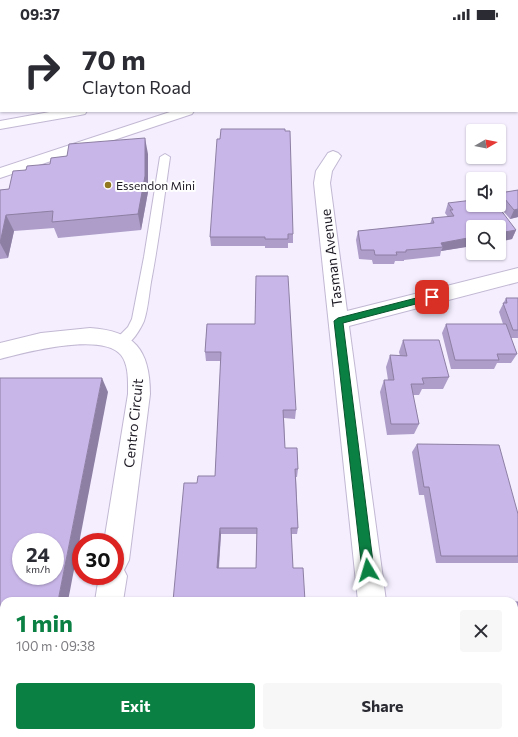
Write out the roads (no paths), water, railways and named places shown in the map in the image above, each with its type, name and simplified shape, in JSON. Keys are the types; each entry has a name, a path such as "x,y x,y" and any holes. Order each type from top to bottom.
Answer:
{"main road":[{"path":"0,125 74,112"},
{"path":"0,173 184,112"},
{"name":"Tasman Avenue","path":"333,156 324,171 322,183 372,597"},
{"path":"338,321 518,275"},
{"name":"Centro Circuit","path":"0,351 37,342 101,337 115,340 132,355 138,366 140,379 139,394 119,533"},
{"path":"110,597 112,585"}],"lane":[{"path":"119,343 133,330 138,319 150,257 165,157"}],"place":[{"name":"Essendon Mini","path":"108,185"}]}
